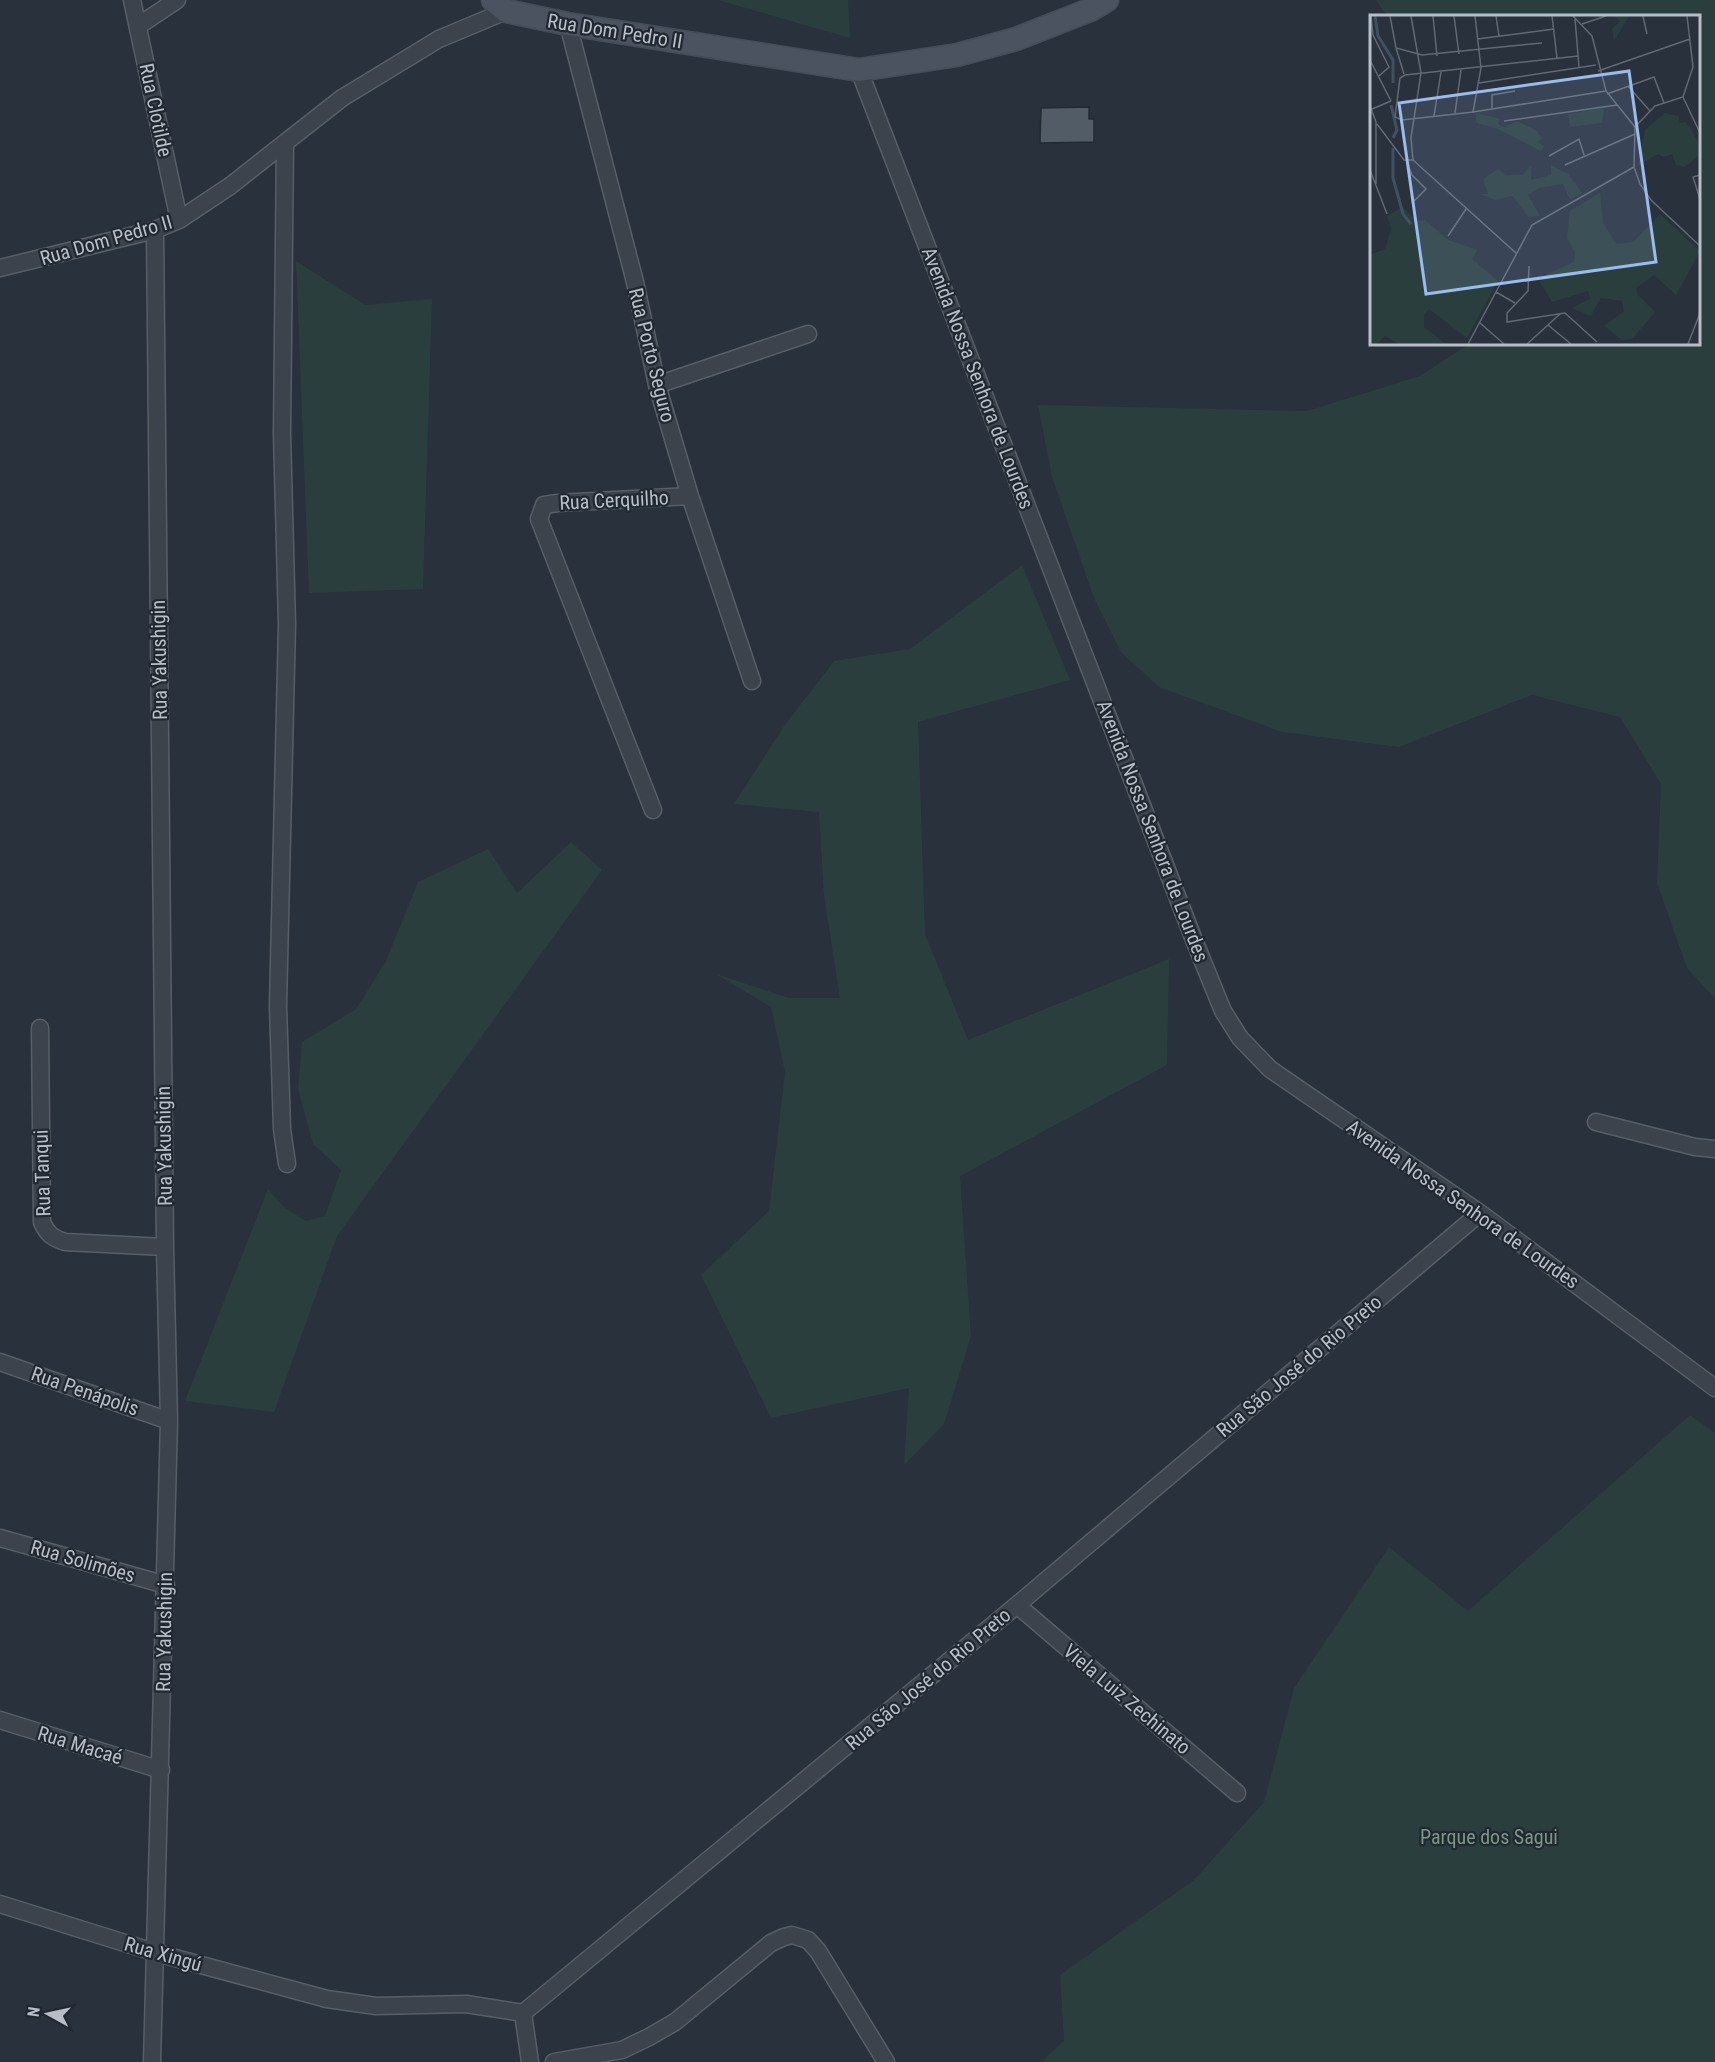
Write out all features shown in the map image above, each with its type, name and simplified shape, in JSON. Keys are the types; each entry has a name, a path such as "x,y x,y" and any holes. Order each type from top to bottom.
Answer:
{"street":[{"name":"Rua Clotilde","path":"132,0 179,220"},
{"path":"138,26 177,0"},
{"name":"Rua Dom Pedro II","path":"0,268 154,230 179,220 230,186 342,98 500,5 568,24 859,70 957,55 1016,39 1092,9 1107,0"},
{"name":"Rua Porto Seguro","path":"568,24 635,282 657,385 690,496 752,681"},
{"name":"Avenida Nossa Senhora de Lourdes","path":"859,70 1223,1011 1240,1038 1270,1069 1480,1213 1715,1388"},
{"path":"285,143 282,434 287,624 278,1006 282,1129 287,1164"},
{"name":"Rua Yakushigin","path":"152,2062 157,1953 169,1421 154,230"},
{"path":"657,385 808,334"},
{"name":"Rua Cerquilho","path":"653,810 539,519 544,505 558,502 690,496"},
{"name":"Rua Tanqui","path":"40,1028 42,1222 45,1231 65,1242 165,1246"},
{"path":"1596,1122 1695,1147 1715,1149"},
{"name":"Rua São José do Rio Preto","path":"523,2013 1017,1605 1480,1213"},
{"name":"Rua Penápolis","path":"0,1362 169,1421"},
{"name":"Rua Solimões","path":"0,1538 166,1585"},
{"name":"Viela Luiz Zechinato","path":"1017,1605 1237,1793"},
{"name":"Rua Macaé","path":"0,1720 161,1770"},
{"name":"Rua Xingú","path":"0,1904 157,1953 327,1999 376,2006 466,2004 523,2013"},
{"path":"554,2062 622,2050 649,2037 675,2022 771,1943 792,1935 808,1940 823,1960 886,2062"},
{"path":"523,2013 530,2062"}],"green space":[{"path":"718,0 848,0 850,38"},
{"path":"1376,0 1715,0 1715,999 1687,968 1657,883 1661,784 1620,717 1532,695 1399,747 1282,732 1159,687 1121,652 1094,598 1052,477 1038,405 1307,411 1420,376 1467,345 1700,345 1700,15 1386,15"},
{"path":"296,261 365,305 432,299 423,589 309,593"},
{"path":"1022,565 1070,680 918,722 925,934 968,1040 1169,959 1167,1065 960,1176 971,1336 944,1424 904,1465 909,1388 771,1418 701,1275 769,1211 785,1072 771,1007 716,974 789,998 840,998 824,896 819,812 734,804 784,726 834,661 910,649"},
{"path":"571,842 602,870 337,1236 274,1412 185,1401 268,1189 285,1208 306,1221 325,1216 341,1170 313,1144 298,1089 302,1042 356,1009 385,963 418,882 488,849 517,893"},
{"name":"Parque dos Sagui","path":"1690,1415 1715,1433 1715,2062 1041,2062 1064,2041 1060,1975 1194,1880 1264,1802 1294,1688 1389,1547 1468,1611"}],"building":[{"path":"1089,107 1089,119 1094,119 1094,142 1040,143 1041,108"}]}
